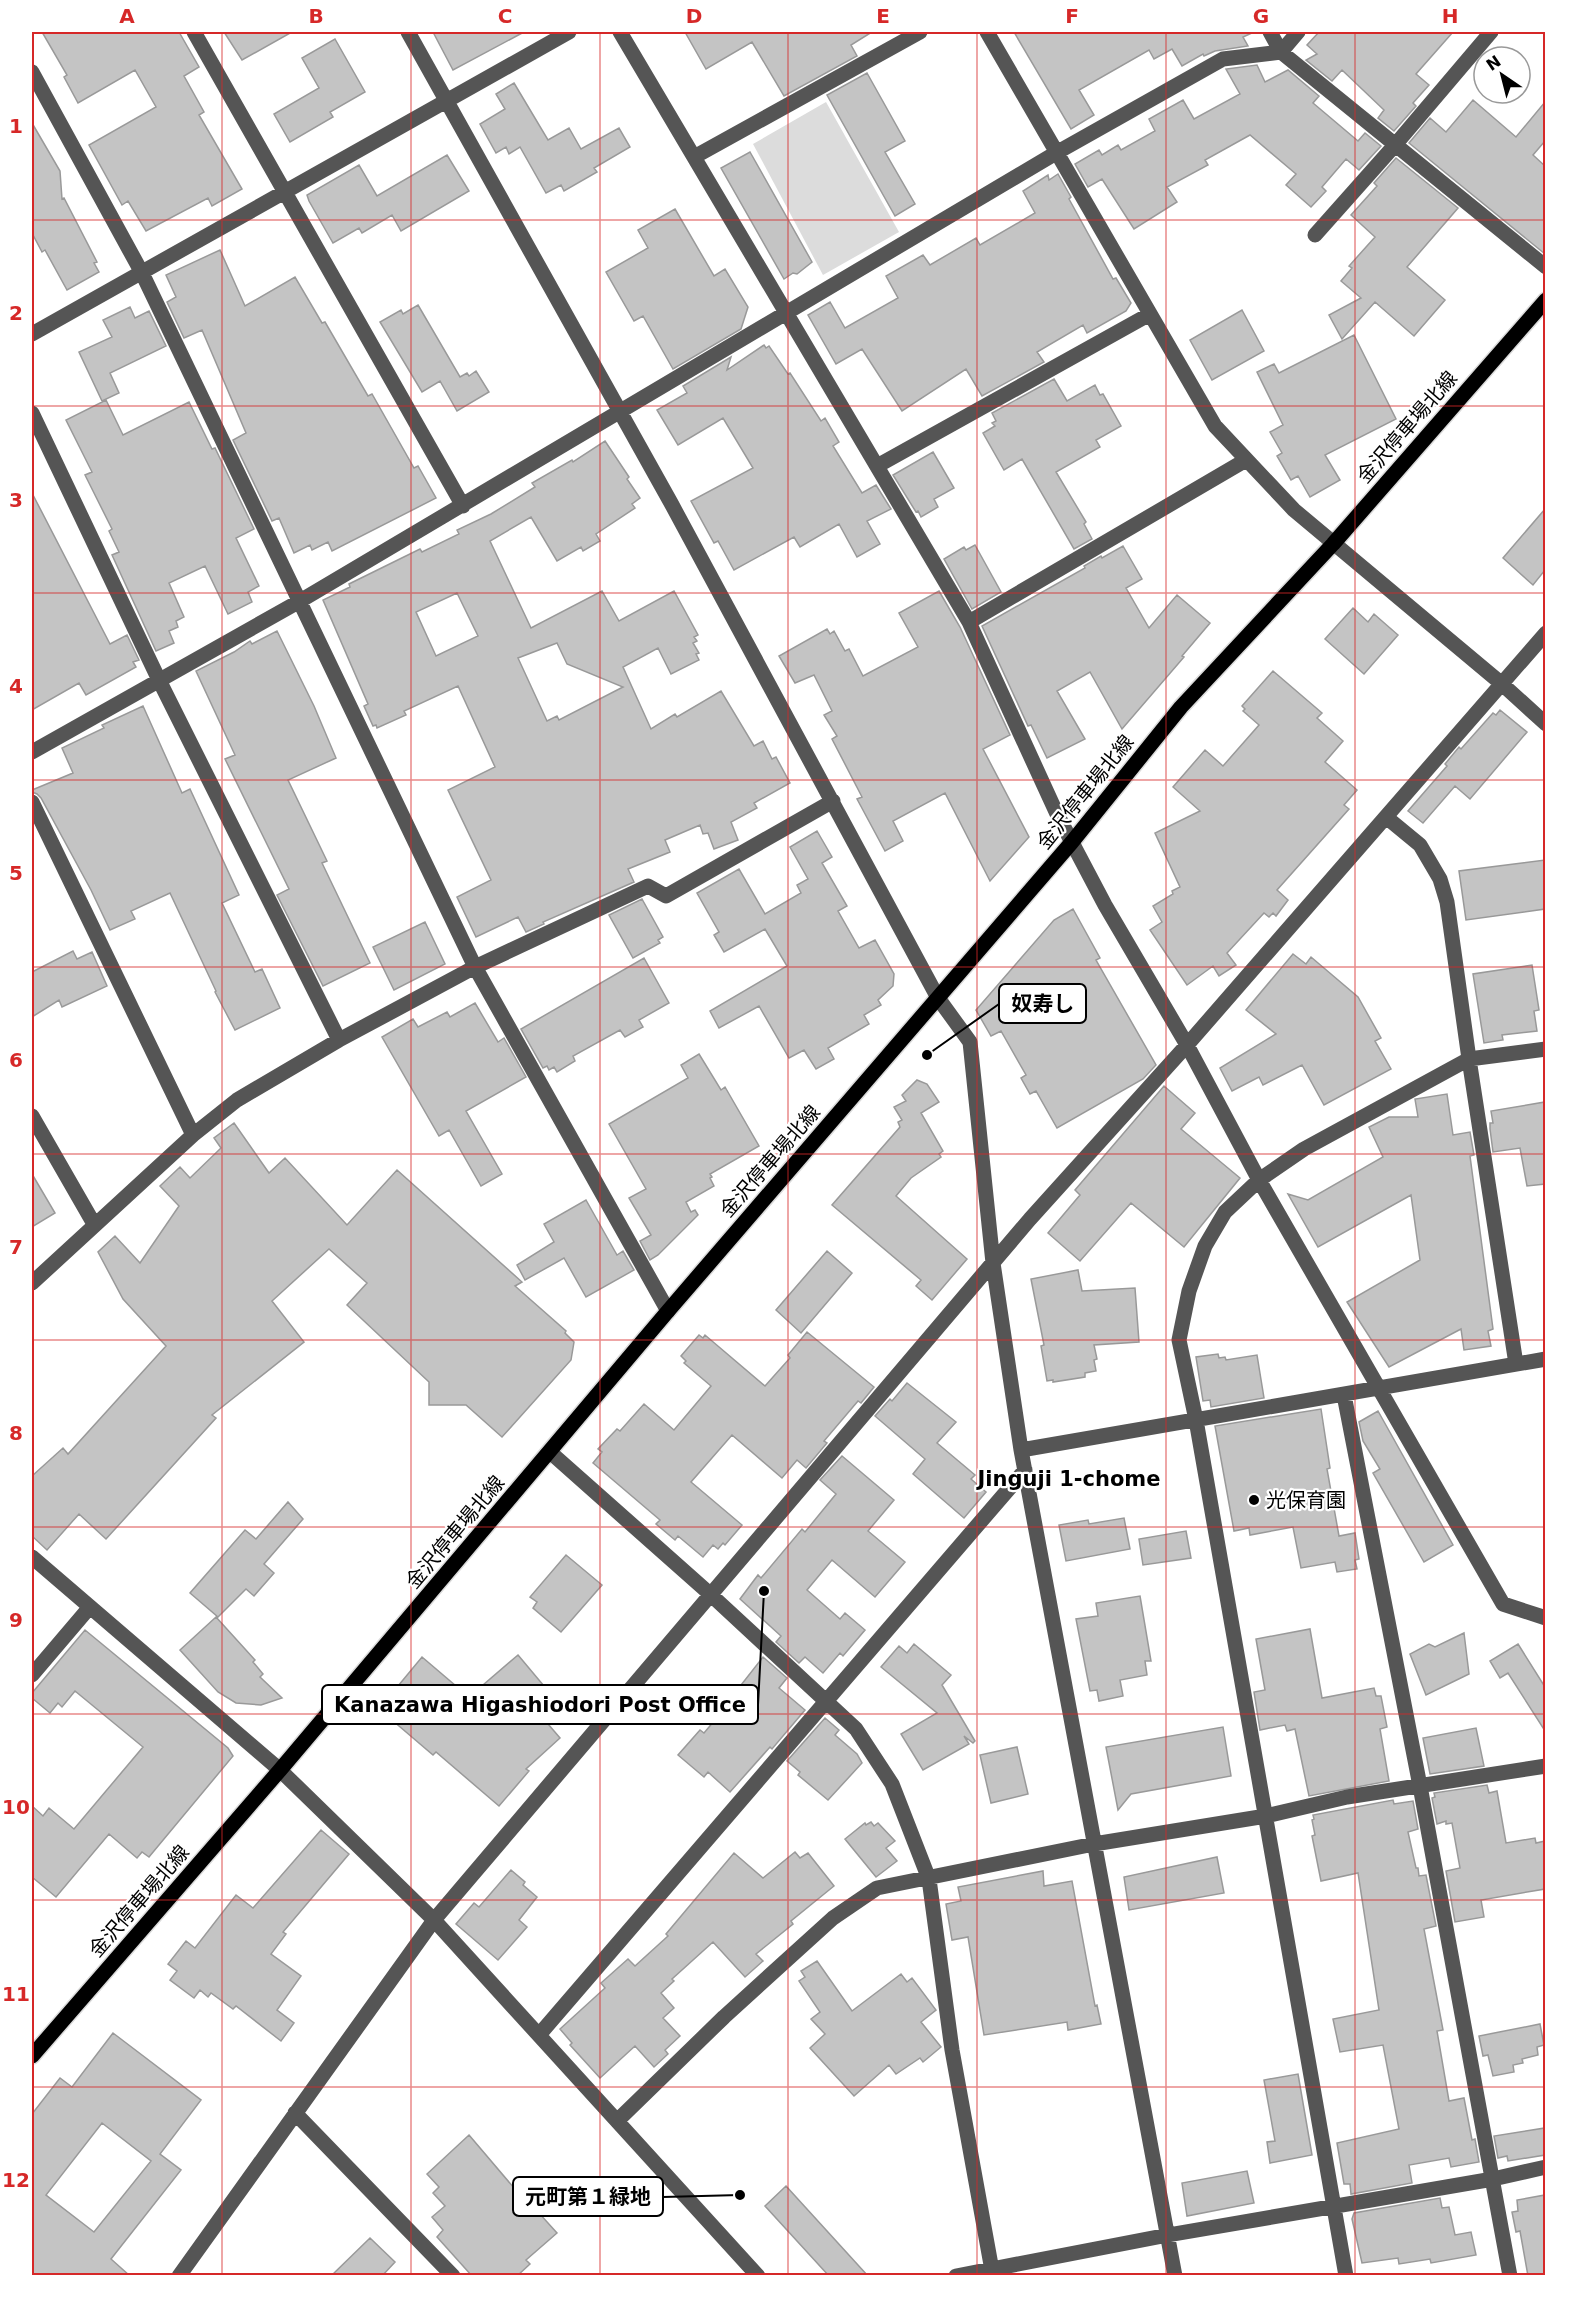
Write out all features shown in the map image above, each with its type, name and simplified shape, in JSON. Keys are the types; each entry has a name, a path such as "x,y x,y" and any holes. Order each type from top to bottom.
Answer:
{"main road":[{"name":"金沢停車場北線","path":"32,2056 280,1770 668,1311 1072,842 1181,707 1333,544 1545,300"}],"street":[{"path":"194,32 463,506"},
{"path":"408,32 621,412 938,998 970,1042 993,1263 1021,1450 1174,2276"},
{"path":"32,334 569,32"},
{"path":"620,32 969,622 1057,814 1105,905 1187,1045 1259,1180 1503,1604 1545,1618"},
{"path":"694,157 920,32"},
{"path":"987,32 1215,426 1294,510 1502,684 1545,724"},
{"path":"1270,32 1281,52 1545,267"},
{"path":"32,752 463,506 1056,153 1223,59 1281,52 1298,32"},
{"path":"1315,235 1491,32"},
{"path":"32,72 142,273 475,967 668,1311"},
{"path":"877,466 1150,314"},
{"path":"32,413 159,680 339,1040"},
{"path":"969,622 1246,460"},
{"path":"179,2276 434,1920 1030,1219 1187,1045 1545,633"},
{"path":"32,1283 193,1135 237,1100 339,1040 475,967 648,886 666,896 833,801"},
{"path":"32,802 193,1135"},
{"path":"1386,817 1420,845 1440,879 1447,902 1468,1059 1516,1364"},
{"path":"1346,2276 1332,2207 1196,1420 1179,1340 1189,1291 1205,1246 1225,1212 1259,1180 1304,1149 1468,1059 1545,1050"},
{"path":"32,1116 94,1224"},
{"path":"1021,1450 1545,1359"},
{"path":"1344,1395 1420,1786 1510,2276"},
{"path":"550,1452 710,1594 856,1730 892,1784 929,1878 952,2050 992,2272"},
{"path":"539,2036 1025,1470"},
{"path":"32,1557 280,1770 434,1920 758,2276"},
{"path":"32,1675 89,1608"},
{"path":"617,2121 724,2017 833,1918 877,1888 1094,1844 1266,1816 1347,1797 1545,1766"},
{"path":"295,2112 453,2276"},
{"path":"957,2276 992,2272 1168,2235 1493,2179 1545,2167"}],"shaded area":[{"path":"826,102 899,232 823,275 753,144"}],"building":[{"path":"42,32 179,32 199,67 184,76 204,112 199,115 242,189 212,206 208,198 146,231 128,201 122,205 89,145 156,107 135,70 78,103 64,77 67,75"},
{"path":"224,32 292,32 242,60"},
{"path":"433,32 524,32 453,70"},
{"path":"685,32 872,32 851,45 857,56 784,96 752,42 706,69"},
{"path":"1014,32 1254,32 1243,37 1248,46 1215,51 1204,56 1203,54 1182,66 1172,49 1154,59 1149,50 1079,90 1094,115 1071,129"},
{"path":"1319,32 1453,32 1416,74 1429,85 1413,103 1416,106 1394,131 1378,118 1384,110 1342,70 1332,81 1306,60 1317,54 1307,45"},
{"path":"335,39 365,92 330,112 333,117 290,142 274,114 319,88 302,58"},
{"path":"1257,65 1265,82 1288,70 1319,96 1313,103 1358,141 1365,133 1381,146 1359,170 1346,159 1322,187 1326,191 1311,207 1286,185 1296,174 1250,135 1205,160 1208,165 1167,187 1177,202 1134,229 1102,179 1088,187 1075,164 1099,150 1102,155 1118,145 1121,150 1155,131 1149,119 1183,100 1194,119 1240,94 1226,69"},
{"path":"867,73 905,141 885,152 915,204 895,216 827,95"},
{"path":"514,83 548,140 569,128 581,149 619,128 630,147 594,168 597,172 564,191 561,185 546,193 520,147 509,154 506,147 496,153 480,124 505,109 496,94"},
{"path":"1472,101 1472,105 1479,105 1516,137 1545,102 1545,141 1533,155 1545,166 1545,254 1409,143 1430,118 1446,132"},
{"path":"32,123 60,171 62,199 64,198 97,262 94,263 99,272 67,290 45,250 42,252 32,233"},
{"path":"750,152 812,262 797,274 793,273 784,279 721,168"},
{"path":"447,155 469,191 401,231 392,215 362,233 359,228 333,243 307,195 359,165 377,196"},
{"path":"1396,158 1458,208 1407,267 1445,300 1414,336 1375,302 1342,339 1329,315 1361,298 1341,281 1352,268 1349,266 1375,237 1351,215 1377,186 1374,183"},
{"path":"1058,174 1071,197 1069,199 1113,279 1116,278 1131,303 1126,311 1087,333 1083,325 1037,352 1044,362 982,396 966,369 902,411 862,349 836,364 808,315 830,302 845,328 898,298 886,276 923,255 930,265 976,238 980,245 1035,213 1023,191 1048,175 1049,180"},
{"path":"675,209 714,276 725,269 748,307 741,329 673,369 643,316 634,321 606,272 648,248 638,230"},
{"path":"220,250 245,306 295,277 322,323 325,322 368,396 372,394 414,468 418,466 436,498 332,551 328,542 312,550 310,545 294,553 279,518 272,521 233,440 246,433 202,330 184,338 167,302 176,297 166,275"},
{"path":"418,305 460,377 467,373 469,376 476,371 489,392 457,411 440,381 422,392 380,322 401,310 403,314"},
{"path":"130,307 135,318 149,311 166,346 110,373 119,393 102,401 79,352 112,337 103,320"},
{"path":"1242,310 1264,351 1212,380 1190,340"},
{"path":"1354,335 1396,419 1325,455 1340,480 1310,497 1298,476 1291,480 1277,456 1282,453 1270,432 1283,425 1257,372 1274,364 1279,373"},
{"path":"764,345 766,348 769,346 788,374 790,373 821,421 825,418 839,442 833,446 862,493 876,485 891,509 867,521 880,544 857,557 839,524 800,547 794,537 734,570 718,541 714,543 691,501 753,468 723,418 678,445 657,410 687,393 683,386 731,357 727,370"},
{"path":"1054,379 1067,401 1095,385 1100,395 1103,394 1121,426 1096,440 1100,447 1056,472 1086,522 1084,524 1092,539 1074,549 1022,459 1004,470 983,433 995,426 992,423 996,421 992,413"},
{"path":"106,400 123,435 189,402 212,449 215,448 254,529 236,538 259,586 248,592 252,602 228,614 205,566 169,583 184,617 176,621 178,627 169,631 174,643 156,651 112,555 119,552 109,531 112,529 85,475 92,472 66,420"},
{"path":"605,441 640,498 632,504 635,508 596,534 600,541 583,551 581,547 557,561 531,517 490,541 531,628 602,591 619,621 674,591 698,635 694,637 697,641 693,643 699,653 696,654 699,660 671,674 658,648 623,667 651,729 675,714 677,717 721,691 754,746 763,741 772,759 776,757 790,783 754,803 757,808 731,822 738,840 714,849 708,833 703,834 700,825 665,840 670,852 628,869 634,882 543,922 544,924 526,932 518,917 476,937 457,897 491,880 448,790 495,767 458,686 404,711 406,715 377,728 376,725 373,726 364,706 368,704 323,600 350,587 349,584 420,549 422,552 459,534 457,530 491,514 535,487 532,483 572,460 573,462","holes":["457,593 478,636 436,656 416,612","557,643 567,664 623,687 559,720 557,716 547,721 518,658"]},
{"path":"933,452 954,488 934,499 938,507 921,517 893,475"},
{"path":"32,493 110,644 127,635 139,660 133,662 136,667 86,695 79,683 32,710"},
{"path":"1545,509 1545,570 1533,585 1503,558"},
{"path":"975,545 1001,592 972,609 944,559 964,547 966,550"},
{"path":"1123,546 1142,579 1126,588 1149,628 1177,595 1210,623 1122,729 1090,672 1057,691 1085,739 1047,758 1031,725 1028,726 982,626 1085,568 1084,566 1101,556 1102,558"},
{"path":"939,591 960,627 1010,735 983,749 1029,837 990,881 945,793 893,821 903,841 885,851 857,799 862,797 832,739 837,736 824,715 832,711 814,675 795,683 779,656 827,629 830,634 834,631 845,651 849,649 863,676 918,647 899,613"},
{"path":"1353,608 1368,622 1374,614 1398,635 1364,674 1325,639"},
{"path":"277,631 314,706 336,758 288,780 327,861 322,863 370,963 323,986 277,895 289,889 225,759 235,755 196,671 234,652 250,641 252,644"},
{"path":"1273,671 1322,713 1317,718 1343,741 1325,762 1357,790 1344,805 1349,809 1277,890 1288,900 1276,916 1273,913 1269,917 1264,913 1227,953 1236,965 1219,976 1213,966 1187,985 1150,930 1162,922 1153,906 1180,887 1155,833 1200,811 1173,787 1205,750 1223,766 1259,725 1243,711 1245,709 1242,706"},
{"path":"143,706 182,793 190,789 239,895 222,903 255,972 262,969 280,1008 235,1030 170,893 131,911 135,919 110,930 41,798 32,792 32,790 73,773 62,748 104,728 102,725"},
{"path":"1500,710 1527,732 1470,799 1455,786 1423,823 1408,811 1447,766 1445,764 1459,747 1461,749 1493,713 1496,715"},
{"path":"817,831 832,857 822,863 847,906 838,911 859,948 875,940 894,974 893,986 878,1000 881,1005 864,1015 869,1024 828,1048 834,1059 816,1069 804,1050 789,1058 759,1006 719,1028 710,1011 787,966 765,929 724,952 714,935 719,932 697,893 739,869 765,914 801,893 797,885 808,879 790,847"},
{"path":"1545,860 1545,909 1466,920 1459,871"},
{"path":"642,899 663,937 658,940 660,943 633,958 609,915"},
{"path":"1073,909 1100,958 1096,960 1156,1065 1143,1079 1057,1128 1036,1091 1030,1094 1021,1078 1026,1075 1001,1031 991,1036 976,1010 1054,920"},
{"path":"425,922 445,964 394,990 373,947"},
{"path":"73,951 77,959 92,952 107,986 62,1007 59,1000 32,1017 32,972"},
{"path":"1293,954 1306,964 1311,957 1358,997 1381,1038 1375,1041 1391,1069 1324,1105 1302,1065 1263,1085 1259,1077 1232,1091 1220,1068 1276,1034 1246,1010"},
{"path":"644,958 669,1003 639,1020 643,1027 625,1037 620,1030 573,1056 575,1061 557,1072 554,1067 549,1070 547,1066 543,1068 521,1029"},
{"path":"1532,965 1539,1010 1534,1011 1537,1031 1502,1035 1503,1040 1484,1043 1473,974"},
{"path":"475,1003 498,1042 504,1038 526,1077 466,1111 502,1174 481,1186 449,1130 439,1136 382,1037 413,1019 418,1027 447,1012 450,1017"},
{"path":"699,1054 721,1090 725,1087 759,1146 710,1174 714,1186 686,1202 691,1212 695,1210 698,1215 658,1255 650,1260 640,1241 651,1235 629,1198 646,1189 609,1124 688,1078 681,1065"},
{"path":"917,1080 927,1084 939,1102 921,1113 943,1151 939,1154 941,1157 911,1178 896,1196 967,1259 932,1300 916,1286 921,1280 832,1205 900,1127 898,1122 902,1120 894,1107 906,1101 902,1095"},
{"path":"1164,1086 1195,1113 1181,1129 1240,1178 1184,1247 1131,1203 1080,1261 1048,1233 1080,1195 1075,1190"},
{"path":"1447,1094 1453,1135 1470,1132 1474,1155 1470,1156 1493,1329 1488,1331 1491,1346 1464,1350 1461,1329 1389,1367 1347,1302 1420,1260 1411,1195 1318,1247 1288,1194 1308,1200 1383,1157 1369,1127 1389,1117 1418,1117 1415,1099"},
{"path":"1545,1102 1545,1184 1527,1186 1520,1148 1493,1152 1490,1129 1490,1123 1493,1123 1491,1111"},
{"path":"234,1123 269,1173 285,1158 347,1225 397,1170 522,1282 515,1286 566,1331 565,1333 574,1342 571,1360 502,1437 466,1405 429,1405 429,1382 347,1305 367,1283 329,1249 272,1301 304,1342 212,1415 216,1418 106,1539 79,1514 47,1550 32,1536 32,1476 63,1448 68,1454 166,1346 123,1299 98,1252 115,1236 140,1263 179,1206 160,1186 180,1167 190,1178 221,1148 214,1138"},
{"path":"32,1174 55,1213 32,1227"},
{"path":"586,1200 617,1255 623,1251 634,1270 586,1297 564,1258 525,1280 517,1265 554,1242 544,1224"},
{"path":"827,1251 852,1273 801,1333 776,1310"},
{"path":"1078,1270 1082,1291 1135,1288 1139,1342 1094,1345 1097,1359 1094,1360 1096,1371 1085,1373 1085,1377 1047,1381 1041,1346 1044,1345 1031,1279"},
{"path":"807,1332 874,1387 861,1403 858,1401 824,1441 827,1443 806,1468 797,1460 782,1478 732,1435 691,1482 742,1525 725,1545 723,1543 718,1549 713,1545 703,1557 678,1536 675,1540 656,1524 660,1520 593,1463 602,1452 598,1449 617,1429 620,1431 644,1404 674,1430 711,1386 684,1363 686,1361 681,1356 699,1335 703,1338 705,1335 765,1386 790,1358 788,1355"},
{"path":"1218,1354 1219,1358 1225,1357 1226,1360 1257,1355 1264,1398 1211,1407 1210,1400 1203,1401 1196,1357"},
{"path":"907,1383 956,1422 937,1443 975,1475 971,1479 986,1492 964,1518 913,1474 925,1459 875,1416"},
{"path":"1321,1409 1330,1468 1327,1469 1339,1536 1355,1533 1359,1559 1355,1560 1357,1569 1337,1572 1335,1562 1301,1568 1293,1527 1250,1535 1249,1528 1234,1531 1215,1426"},
{"path":"1378,1411 1453,1545 1424,1562 1373,1473 1380,1469 1363,1441 1359,1422"},
{"path":"842,1456 894,1500 868,1531 905,1562 875,1597 832,1560 807,1590 840,1619 845,1613 865,1630 843,1656 840,1653 823,1673 805,1657 799,1663 776,1642 781,1636 740,1599 758,1575 761,1578 802,1529 805,1532 836,1494 820,1480"},
{"path":"288,1502 303,1519 264,1564 274,1573 254,1596 246,1589 218,1617 190,1593 245,1530 256,1539"},
{"path":"1124,1518 1130,1549 1066,1561 1059,1525 1088,1520 1089,1524"},
{"path":"1186,1531 1191,1558 1143,1565 1139,1539"},
{"path":"566,1555 602,1585 561,1632 533,1608 537,1602 530,1597"},
{"path":"1140,1596 1151,1661 1145,1661 1147,1675 1120,1680 1123,1696 1099,1701 1097,1690 1090,1691 1076,1619 1098,1616 1096,1603"},
{"path":"216,1617 255,1660 253,1662 263,1674 260,1677 282,1698 261,1705 236,1703 218,1692 180,1650"},
{"path":"1310,1629 1322,1698 1374,1688 1376,1696 1381,1696 1387,1727 1380,1729 1389,1781 1309,1796 1295,1729 1287,1731 1285,1725 1260,1730 1254,1692 1265,1690 1256,1639"},
{"path":"85,1630 228,1748 233,1756 149,1857 142,1852 137,1858 109,1834 56,1897 32,1877 32,1806 43,1816 49,1808 74,1829 143,1747 75,1691 62,1707 58,1703 50,1713 32,1698 32,1693"},
{"path":"1464,1633 1469,1674 1426,1695 1410,1654 1429,1644 1435,1647"},
{"path":"914,1644 951,1675 942,1685 975,1741 973,1743 964,1736 969,1744 923,1770 901,1734 937,1713 881,1667 899,1646 907,1653"},
{"path":"1518,1644 1545,1687 1545,1731 1508,1673 1500,1678 1490,1661"},
{"path":"518,1655 544,1686 530,1703 560,1738 526,1769 529,1771 499,1806 436,1752 433,1755 379,1709 422,1657 469,1697"},
{"path":"763,1657 787,1678 779,1688 805,1710 772,1749 770,1747 730,1792 708,1772 704,1777 678,1755 700,1730 704,1733 736,1695 734,1694"},
{"path":"825,1718 839,1730 835,1735 857,1754 862,1763 828,1800 798,1775 800,1772 787,1761"},
{"path":"1223,1727 1231,1776 1131,1794 1118,1810 1106,1747"},
{"path":"1476,1728 1484,1766 1430,1774 1423,1738"},
{"path":"1017,1747 1028,1794 991,1803 980,1755"},
{"path":"1487,1785 1489,1793 1497,1791 1506,1843 1535,1838 1536,1843 1545,1841 1545,1889 1481,1900 1484,1917 1455,1922 1446,1871 1460,1868 1452,1823 1446,1824 1446,1821 1437,1824 1432,1798 1435,1797 1434,1793"},
{"path":"1393,1800 1394,1804 1413,1801 1418,1829 1408,1832 1419,1876 1426,1875 1436,1926 1424,1929 1443,2030 1437,2031 1449,2101 1464,2098 1479,2162 1451,2167 1449,2158 1409,2165 1412,2183 1351,2194 1350,2184 1344,2184 1337,2143 1399,2129 1383,2045 1340,2052 1333,2019 1379,2010 1358,1873 1321,1881 1312,1836 1315,1835 1312,1820 1313,1815"},
{"path":"871,1822 874,1826 878,1823 895,1841 886,1848 897,1861 876,1877 845,1839 865,1823 866,1825"},
{"path":"321,1830 349,1854 283,1932 286,1934 271,1954 301,1976 277,2010 294,2023 281,2041 236,2006 233,2009 211,1993 208,1997 200,1990 194,1998 170,1980 177,1971 168,1964 186,1941 195,1948 236,1895 253,1908"},
{"path":"795,1852 800,1858 808,1853 834,1886 791,1921 793,1924 756,1954 763,1961 745,1977 713,1942 672,1979 674,1981 661,1993 674,2008 663,2018 680,2036 665,2050 668,2054 654,2067 635,2046 600,2078 570,2045 572,2043 560,2029 605,1988 601,1983 628,1959 635,1966 668,1936 666,1934 734,1853 763,1878"},
{"path":"1217,1857 1224,1893 1129,1910 1124,1877"},
{"path":"511,1870 537,1897 519,1920 527,1927 498,1960 456,1924 474,1903 479,1907"},
{"path":"1043,1871 1044,1886 1072,1881 1095,2006 1097,2005 1101,2024 1068,2030 1067,2022 984,2035 968,1937 952,1940 946,1904 961,1901 958,1887"},
{"path":"817,1961 852,2011 901,1974 907,1982 912,1978 936,2010 921,2022 941,2047 923,2062 920,2058 896,2074 889,2065 854,2096 810,2048 825,2034 811,2019 820,2012 799,1981 805,1977 801,1971"},
{"path":"1540,2024 1544,2045 1537,2047 1538,2055 1522,2059 1523,2063 1513,2065 1514,2072 1493,2076 1488,2055 1483,2056 1479,2036"},
{"path":"113,2033 201,2100 160,2154 181,2170 111,2259 130,2276 32,2276 32,2114 60,2078 72,2087","holes":["102,2123 151,2161 94,2232 46,2195"]},
{"path":"1298,2074 1312,2155 1270,2163 1267,2142 1275,2141 1264,2080"},
{"path":"1545,2128 1545,2155 1508,2161 1507,2156 1498,2158 1494,2136"},
{"path":"469,2135 537,2215 539,2213 557,2233 526,2260 530,2264 517,2276 472,2276 437,2237 443,2230 432,2217 445,2206 433,2193 439,2187 427,2174"},
{"path":"1247,2171 1254,2203 1187,2216 1182,2183"},
{"path":"786,2186 868,2276 829,2276 765,2206"},
{"path":"1545,2195 1545,2276 1528,2276 1520,2231 1516,2232 1512,2212 1518,2211 1517,2200"},
{"path":"1440,2198 1442,2208 1449,2207 1455,2235 1471,2232 1476,2255 1431,2263 1430,2259 1399,2264 1398,2258 1362,2263 1352,2219 1354,2213"},
{"path":"370,2238 395,2262 382,2276 331,2276"}],"place":[{"name":"奴寿し","path":"927,1055"},
{"name":"光保育園","path":"1254,1500"},
{"name":"Kanazawa Higashiodori Post Office","path":"764,1591"},
{"name":"元町第１緑地","path":"740,2195"}],"district":[{"name":"Jinguji 1-chome","path":"1069,1479"}]}
